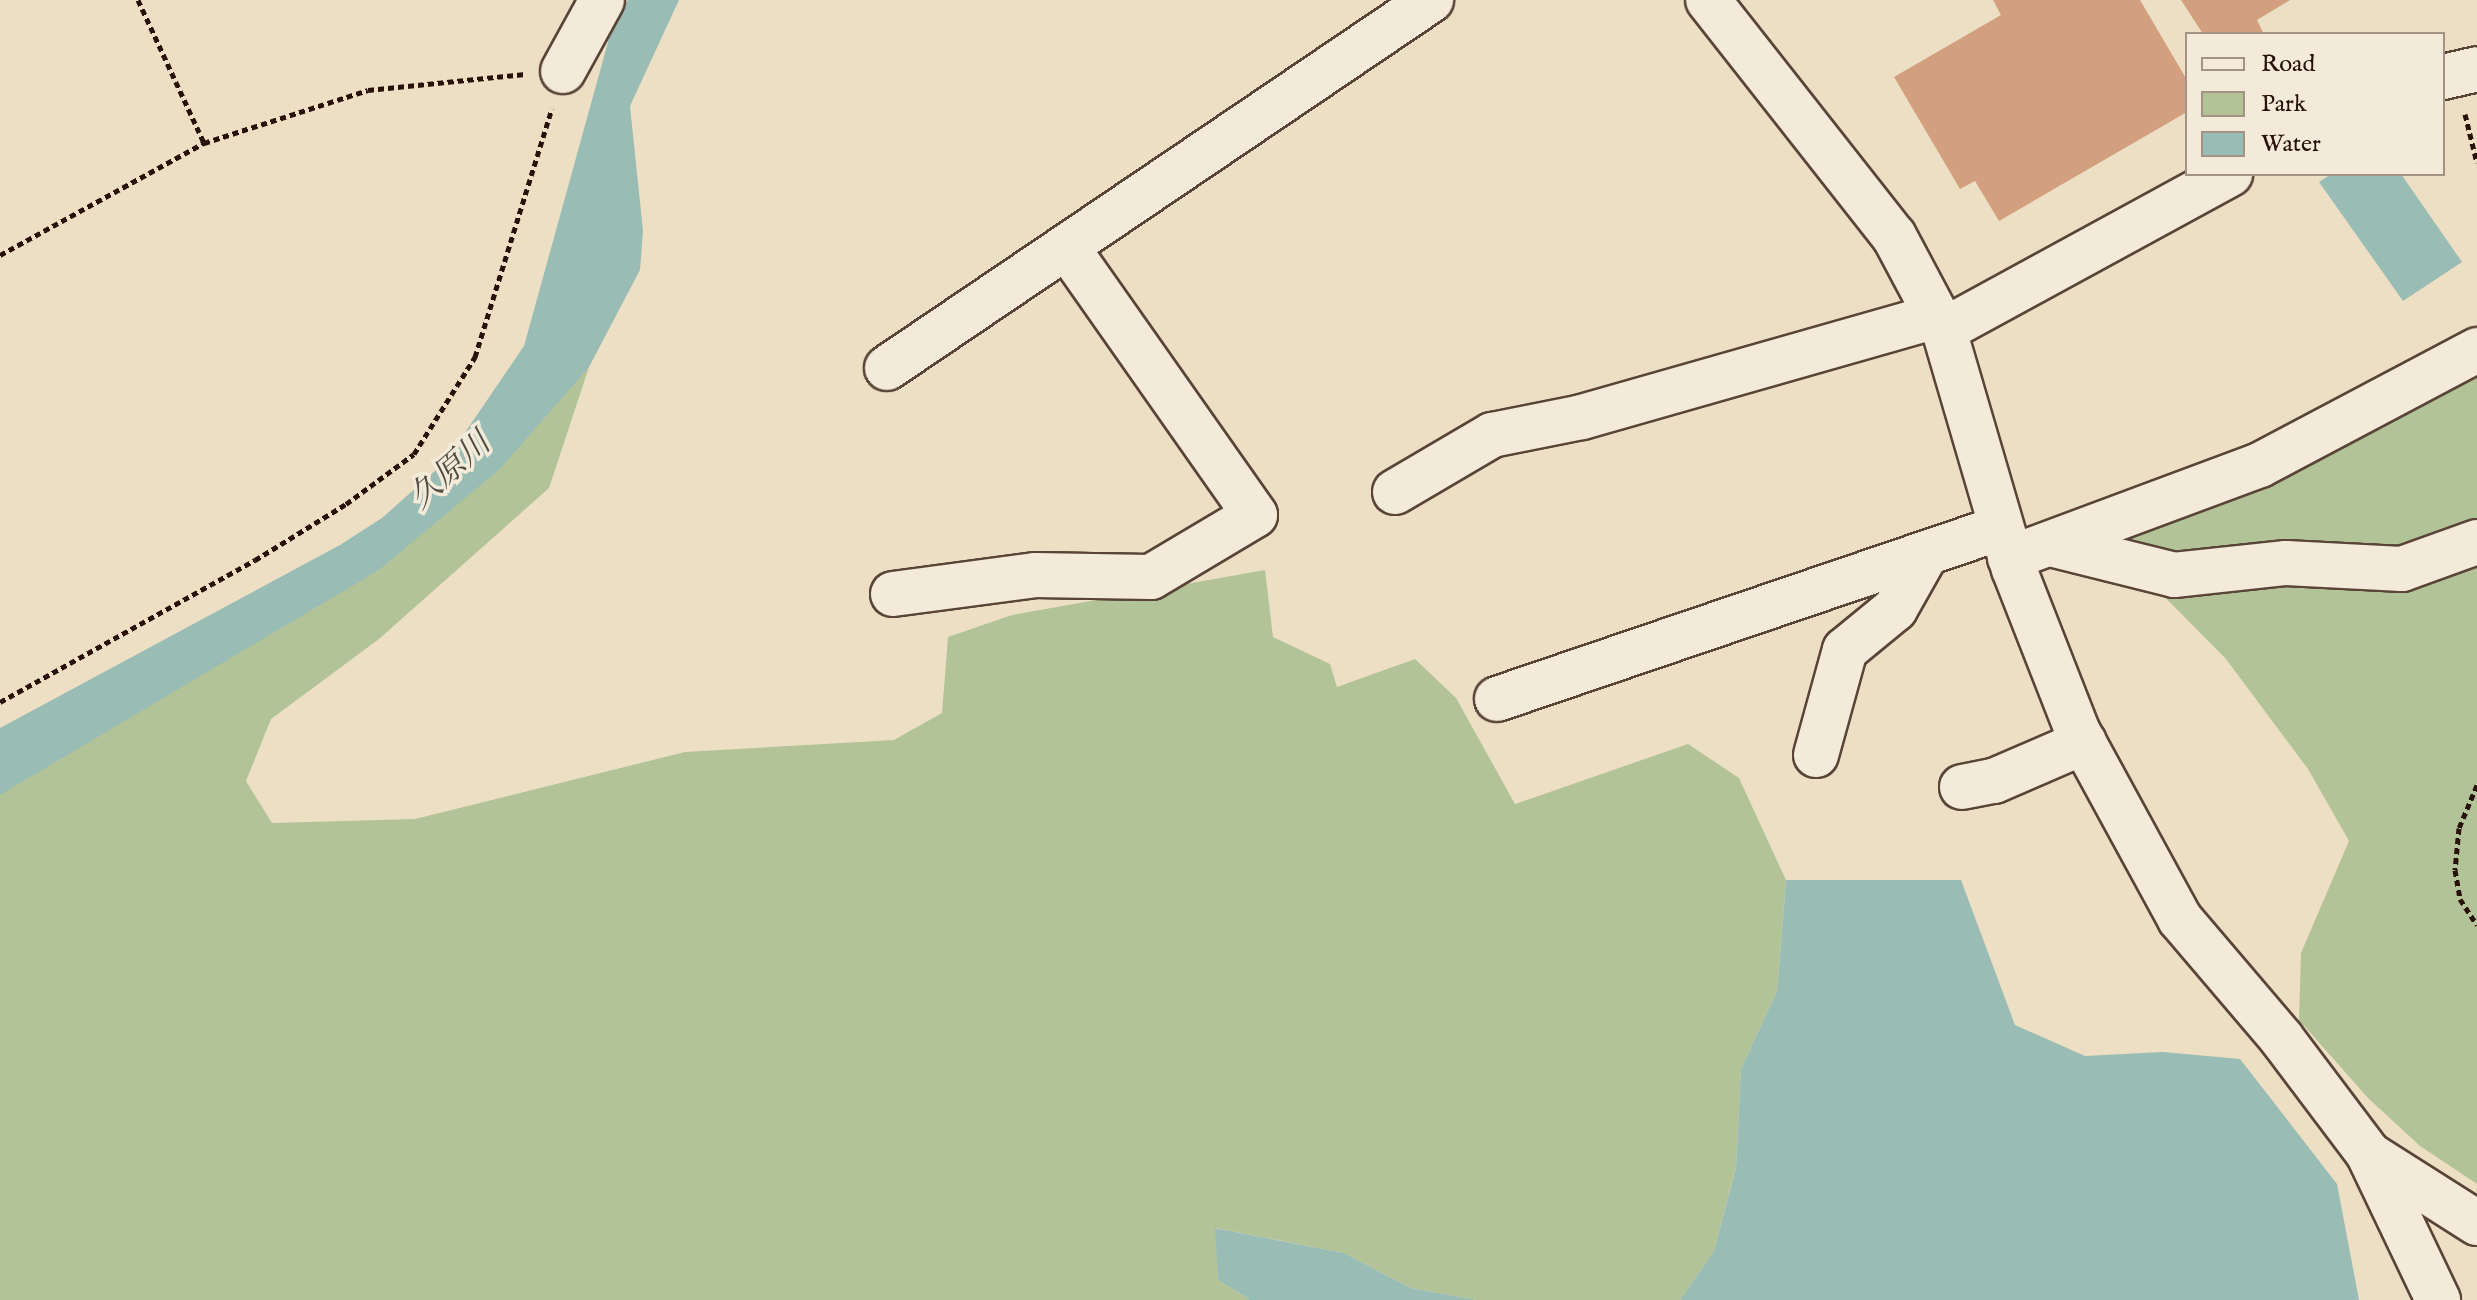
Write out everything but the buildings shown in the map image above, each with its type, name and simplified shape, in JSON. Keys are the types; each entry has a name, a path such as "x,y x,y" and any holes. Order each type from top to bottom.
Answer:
{"street":[{"path":"563,71 602,0"},
{"path":"887,368 1068,249 1431,0"},
{"path":"1708,0 1894,236 1941,323 2005,543 2084,742 2180,919 2282,1039 2368,1153 2438,1300"},
{"path":"1395,492 1492,435 1582,417 1941,323 2226,176"},
{"path":"893,594 1035,575 1151,577 1255,515 1068,249"},
{"path":"2050,544 2260,465 2477,350"},
{"path":"1497,699 1926,554 2005,543 2050,544 2174,575 2286,563 2402,569 2477,542"},
{"path":"1816,755 1845,650 1895,609 1926,554"},
{"path":"1962,787 1994,781 2084,742"},
{"path":"2368,1153 2477,1223"}],"path":[{"path":"138,0 204,143"},
{"path":"0,255 204,143 368,90 563,71 475,357 414,454 346,504 255,560 0,702"},
{"path":"2458,74 2477,163"},
{"path":"2468,127 2477,131"},
{"path":"2477,785 2459,828 2455,870 2460,899 2477,925"}],"green space":[{"path":"589,367 549,488 379,639 271,719 246,781 272,823 415,819 685,752 894,740 942,713 948,637 1012,615 1265,570 1273,637 1330,664 1337,687 1415,659 1456,698 1515,804 1688,744 1739,778 1786,880 1777,991 1741,1069 1736,1166 1714,1251 1680,1300 1477,1300 1411,1288 1344,1253 1216,1228 1218,1280 1250,1300 0,1300 0,783 379,570"},
{"path":"2477,377 2477,1184 2420,1146 2368,1098 2299,1020 2301,953 2349,841 2308,769 2226,659 2126,558 2136,526"}],"water":[{"name":"久原川","path":"628,0 679,0 630,106 643,231 640,270 589,367 500,469 379,570 0,795 0,728 340,545 382,518 445,462 524,346 613,24"},
{"path":"2328,176 2402,176 2462,262 2403,301 2319,182"},
{"path":"1786,880 1961,880 2015,1025 2085,1056 2163,1052 2240,1059 2337,1184 2359,1300 1680,1300 1714,1251 1736,1167 1741,1069 1777,991"},
{"path":"1215,1228 1344,1253 1411,1288 1477,1300 1250,1300 1218,1280"}]}
